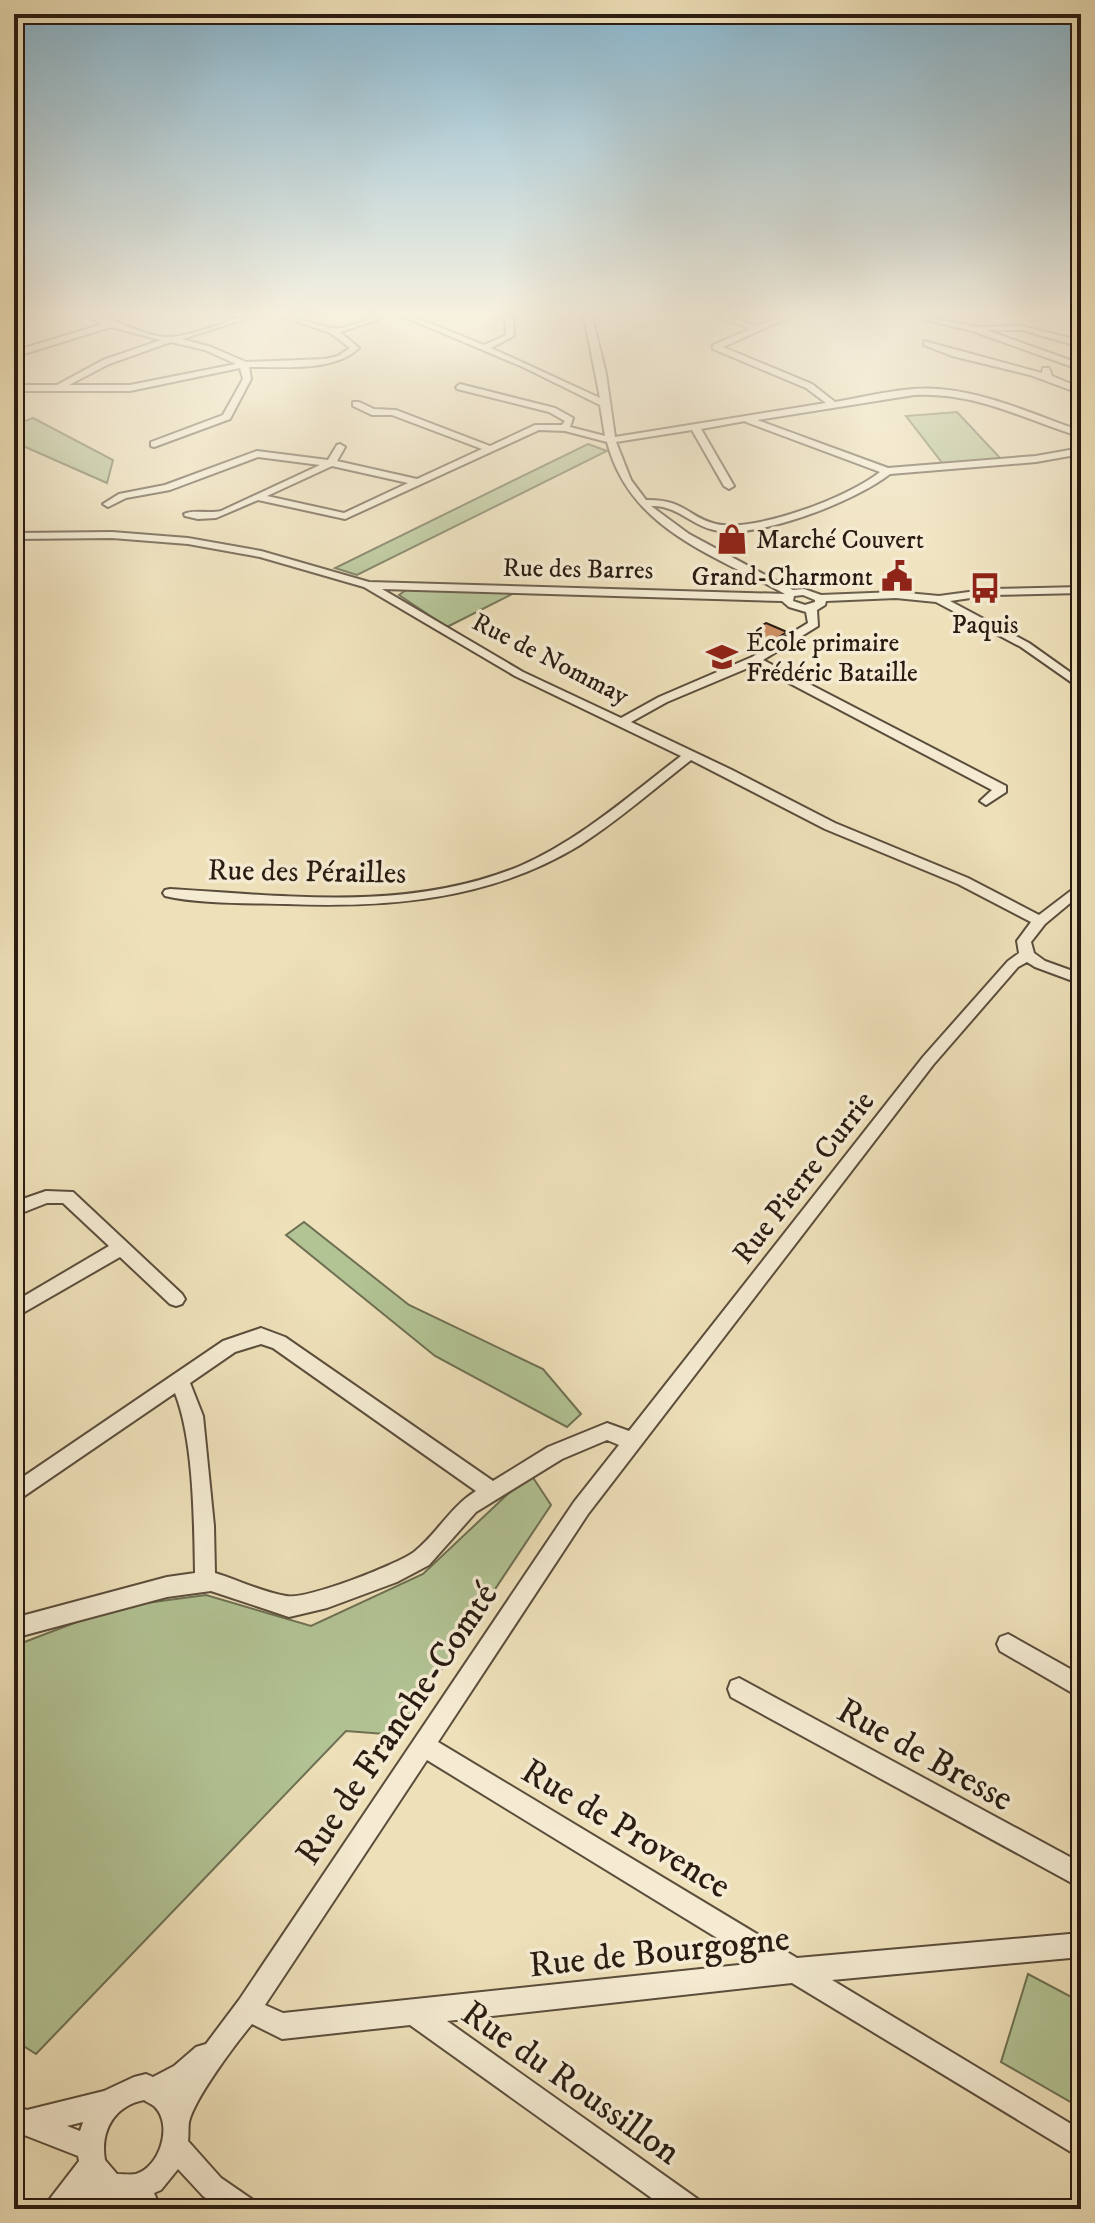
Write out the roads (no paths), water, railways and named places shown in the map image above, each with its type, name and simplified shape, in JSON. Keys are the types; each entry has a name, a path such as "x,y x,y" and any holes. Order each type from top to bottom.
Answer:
{"street":[{"path":"154,444 220,420"},
{"path":"413,420 490,449"},
{"path":"565,428 570,420"},
{"path":"607,420 611,440 631,488 644,503 676,529 789,596 804,592 820,598 879,595 939,599 991,592 1081,590"},
{"path":"257,497 345,516 538,427 565,428 611,440 749,420 887,471 1036,459 1081,451"},
{"path":"772,420 772,429"},
{"path":"1041,420 1081,434"},
{"path":"696,428 729,486"},
{"path":"189,514 202,518 222,515 331,463 340,447"},
{"path":"108,504 123,496 167,488 247,455 331,463 417,482"},
{"path":"644,503 675,504 707,525 740,530 845,496 872,484 887,471"},
{"name":"Rue de Nommay","path":"14,536 112,535 188,541 269,556 368,585 519,674 623,722 830,826 963,881 1040,921"},
{"name":"Rue des Barres","path":"368,585 789,596"},
{"path":"789,596 788,603 796,608 811,609 821,603 820,598"},
{"path":"939,599 1025,645 1081,685"},
{"path":"623,722 640,710 754,660 814,624 811,609"},
{"path":"754,660 1001,789 986,801"},
{"name":"Rue des Pérailles","path":"170,893 342,902 410,900 459,891 523,869 573,844 690,755"},
{"path":"1081,887 1040,921 1024,941 1027,955 1040,964 1081,979"},
{"name":"Rue Pierre Currie","path":"633,1442 928,1061 1013,964 1027,955"},
{"path":"14,1209 46,1197 67,1197 176,1299"},
{"path":"14,1311 122,1247"},
{"path":"14,1494 229,1346 261,1336 279,1342 493,1492"},
{"path":"179,1379 194,1416 204,1526 205,1582"},
{"path":"14,1628 135,1594 205,1582 289,1607 309,1604 379,1579 422,1558 469,1506 555,1453 607,1431 633,1442"},
{"name":"Rue de Franche-Comté","path":"155,2090 183,2075 218,2044 248,2009 581,1508 633,1442"},
{"path":"1008,1644 1081,1687"},
{"name":"Rue de Bresse","path":"739,1689 1081,1876"},
{"name":"Rue de Provence","path":"423,1745 1081,2145"},
{"name":"Rue de Bourgogne","path":"248,2009 282,2026 794,1971 1081,1945"},
{"name":"Rue du Roussillon","path":"413,2012 690,2209"},
{"name":"Rue de Franche-Comté","path":"176,2133 194,2083 218,2044"},
{"path":"21,2121 108,2103 133,2088 155,2090 168,2100 176,2133 212,2187 234,2205"},
{"path":"58,2209 91,2156 95,2124 108,2103"},
{"path":"21,2121 91,2156 99,2177 134,2195"},
{"path":"78,2209 134,2195 161,2172 176,2133"}],"place":[{"name":"Marché Couvert","path":"732,539"},
{"name":"Grand-Charmont","path":"897,576"},
{"name":"Paquis","path":"985,588"},
{"name":"École primaire Frédéric Bataille","path":"722,657"}]}
